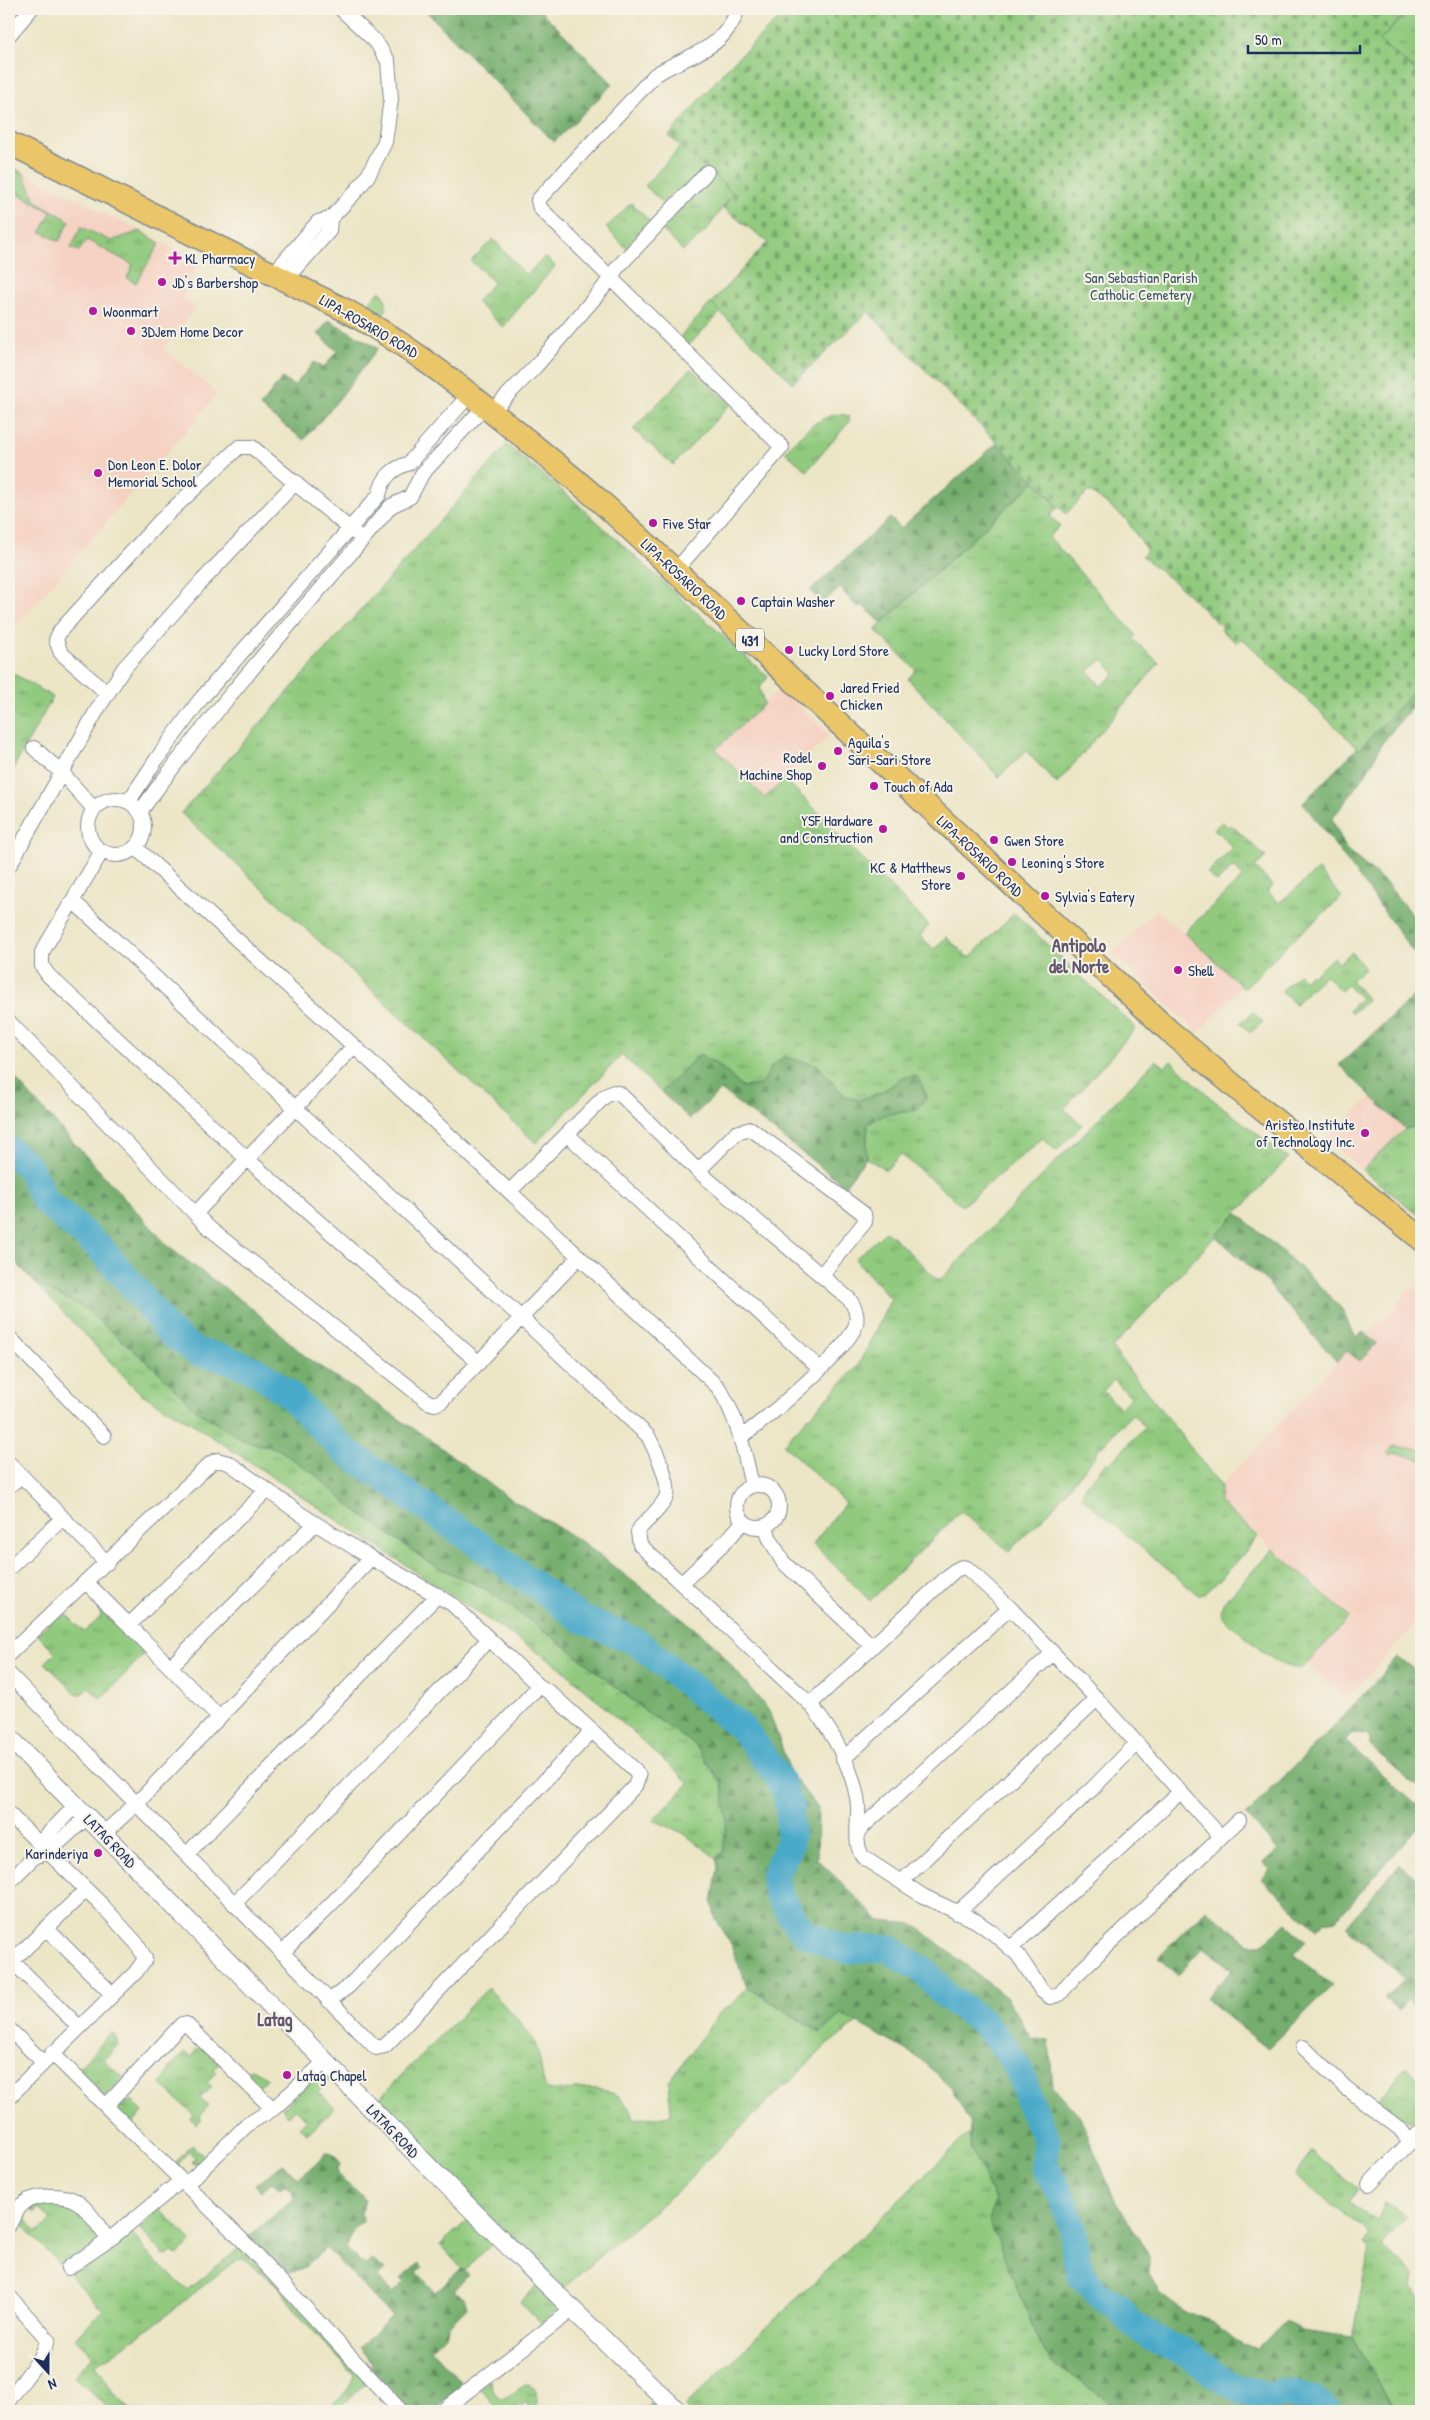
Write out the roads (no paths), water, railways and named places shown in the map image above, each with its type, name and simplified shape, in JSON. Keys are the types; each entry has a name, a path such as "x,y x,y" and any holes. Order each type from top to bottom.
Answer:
{"main road":[{"name":"LIPA-ROSARIO ROAD","path":"9,143 280,277 382,332 421,356 577,481 676,570 974,851 1168,1030 1421,1239"}],"street":[{"path":"9,35 31,9"},
{"path":"280,277 329,231 330,219 369,174 379,158 390,125 391,75 388,61 383,51 342,9"},
{"path":"676,570 782,447 540,208 538,200 654,75 668,66 708,49 732,26 738,9"},
{"path":"129,801 200,700 379,495 382,484 387,476 397,467 409,463 482,404 536,366 610,278 707,172"},
{"path":"140,812 214,714 391,506 410,497 422,474 482,404"},
{"path":"107,693 62,653 56,640 60,631 161,520 239,448 252,447 296,482 362,540"},
{"path":"409,463 422,474"},
{"path":"9,866 107,693 132,658 296,482"},
{"path":"379,495 391,506"},
{"path":"34,748 62,773 94,809"},
{"path":"122,799 129,801 144,819 144,834 136,848 116,855 102,851 91,840 88,832 90,816 94,809 106,800 122,799"},
{"path":"136,848 354,1046 718,1387 730,1409 741,1437 752,1486"},
{"path":"102,851 42,952 42,966 48,975 246,1158 479,1363"},
{"path":"73,901 648,1436 660,1463 666,1496 640,1528 638,1539 644,1550 682,1583 810,1704 821,1718 843,1759 858,1803 860,1854 942,1907 993,1932 1011,1948 1029,1969 1042,1991 1050,1997 1060,1994 1073,1978 1220,1836 1239,1820"},
{"path":"9,1022 195,1214 320,1318 428,1402 442,1401 579,1257"},
{"path":"195,1214 354,1046"},
{"path":"510,1191 605,1096 614,1092 619,1093 698,1171 822,1274 849,1299 856,1310 857,1316 856,1324 848,1340 760,1424 741,1437"},
{"path":"698,1171 736,1133 751,1128 864,1214 865,1222 822,1274"},
{"path":"568,1135 820,1368"},
{"path":"9,1337 104,1436"},
{"path":"9,1654 211,1463 217,1460 228,1463 316,1524 371,1558 438,1594 462,1612 488,1640 635,1770 638,1781 386,2046 381,2048 372,2046 187,1854 9,1674"},
{"path":"9,1463 107,1563"},
{"path":"9,1486 22,1476"},
{"path":"752,1486 766,1487 777,1496 779,1503 777,1516 766,1526 754,1527 744,1522 737,1511 738,1498 746,1489 752,1486"},
{"path":"129,1625 267,1490"},
{"path":"9,1568 63,1518"},
{"path":"682,1583 744,1522"},
{"path":"171,1666 316,1524"},
{"path":"766,1526 769,1537 783,1562 872,1645"},
{"path":"102,1834 136,1804 371,1558"},
{"path":"810,1704 954,1571 962,1567 972,1571 1010,1608 1097,1699 1179,1793 1220,1836"},
{"path":"86,1582 171,1666 219,1717"},
{"path":"187,1854 438,1594"},
{"path":"843,1759 1010,1608"},
{"path":"234,1904 488,1640"},
{"path":"858,1831 1053,1653"},
{"path":"282,1953 354,1882 539,1686"},
{"path":"901,1882 1097,1699"},
{"path":"329,2000 349,1986 591,1732"},
{"name":"LATAG ROAD","path":"9,1736 102,1834 572,2310 678,2411"},
{"path":"957,1913 1085,1796 1136,1744"},
{"path":"1011,1948 1179,1793"},
{"path":"9,1882 82,1811"},
{"path":"9,1814 100,1904 138,1945 144,1955 141,1967 9,2097"},
{"path":"79,2027 10,1963 85,1891"},
{"path":"46,1928 112,1994"},
{"path":"107,2105 182,2024 186,2024 273,2109"},
{"path":"9,2029 107,2105 290,2289 401,2411"},
{"path":"1303,2047 1346,2088 1400,2129 1410,2142"},
{"path":"68,2268 108,2240 183,2181 193,2178 248,2124 273,2109 326,2061"},
{"path":"1369,2184 1421,2131"},
{"path":"9,2225 23,2203 41,2197 57,2197 75,2200 83,2207 108,2240"},
{"path":"9,2400 48,2345 46,2336 12,2306"},
{"path":"442,2411 572,2310"}],"waterway":[{"path":"9,1150 29,1167 45,1201 99,1247 134,1287 168,1331 197,1352 224,1358 259,1372 287,1393 343,1449 580,1618 637,1642 744,1730 780,1780 790,1807 790,1843 774,1876 778,1893 792,1918 806,1933 831,1945 848,1950 888,1948 925,1972 947,1997 979,2019 1003,2045 1020,2072 1035,2116 1044,2133 1047,2142 1044,2162 1061,2195 1073,2227 1076,2258 1081,2276 1099,2294 1118,2307 1130,2321 1152,2338 1191,2355 1213,2374 1240,2389 1266,2396 1284,2393 1315,2400 1329,2411"}],"place":[{"name":"KL Pharmacy","path":"175,258"},
{"name":"JD's Barbershop","path":"162,282"},
{"name":"Woonmart","path":"93,311"},
{"name":"3DJem Home Decor","path":"131,331"},
{"name":"Don Leon E. Dolor Memorial School","path":"98,473"},
{"name":"Five Star","path":"653,523"},
{"name":"Captain Washer","path":"741,601"},
{"name":"Lucky Lord Store","path":"789,650"},
{"name":"Jared Fried Chicken","path":"830,696"},
{"name":"Aguila's Sari-Sari Store","path":"838,751"},
{"name":"Rodel Machine Shop","path":"822,766"},
{"name":"Touch of Ada","path":"874,786"},
{"name":"YSF Hardware and Construction","path":"883,829"},
{"name":"Gwen Store","path":"994,840"},
{"name":"Leoning's Store","path":"1012,862"},
{"name":"KC & Matthews Store","path":"961,876"},
{"name":"Sylvia's Eatery","path":"1045,896"},
{"name":"Shell","path":"1178,970"},
{"name":"Aristeo Institute of Technology Inc.","path":"1365,1133"},
{"name":"Karinderiya","path":"98,1853"},
{"name":"Latag Chapel","path":"287,2075"}],"district":[{"name":"Antipolo del Norte","path":"1079,955"},
{"name":"Latag","path":"275,2019"}],"park label":[{"name":"San Sebastian Parish Catholic Cemetery","path":"1141,286"}]}
